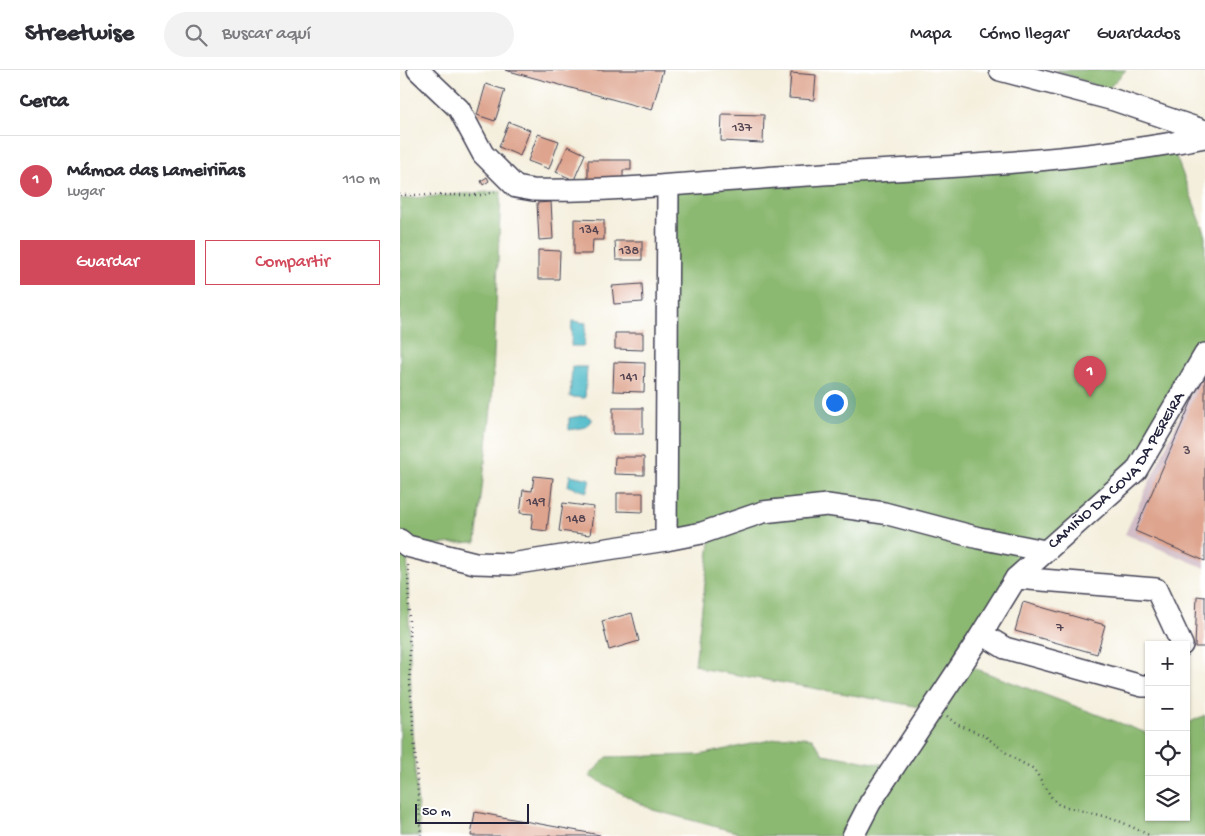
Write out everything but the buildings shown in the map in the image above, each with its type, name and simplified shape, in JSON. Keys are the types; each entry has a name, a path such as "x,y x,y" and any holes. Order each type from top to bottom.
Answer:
{"street":[{"path":"418,70 459,109 482,154 516,187 553,191 668,186 792,176 1012,164 1154,147 1205,137"},
{"path":"1000,70 1114,100 1205,131"},
{"path":"666,540 668,186"},
{"name":"CAMIÑO DA COVA DA PEREIRA","path":"853,836 870,803 982,634 1016,578 1136,471 1205,354"},
{"path":"404,543 475,563 511,564 702,534 763,512 827,505 884,513 979,538 1045,551"},
{"path":"1016,578 1156,589 1180,641"},
{"path":"982,634 1005,648 1145,686"}],"path":[{"path":"400,195 481,196"},
{"path":"404,543 410,680 421,836"},
{"path":"935,705 956,724 985,736 1013,758 1034,769 1052,798 1059,804 1115,819 1151,836"}],"shaded area":[{"path":"1205,363 1205,568 1125,534"}],"green space":[{"path":"1056,70 1126,70 1107,90"},
{"path":"1171,143 1205,233 1205,354 1136,471 1045,551 963,664 1145,732 1145,821 1190,821 1190,722 1205,715 1205,836 854,836 932,709 704,669 695,664 711,535 808,507 666,540 668,186"},
{"path":"501,191 492,400 476,542 407,546 412,731 420,836 400,836 400,199"},
{"path":"789,736 812,738 823,754 885,765 843,836 751,836 653,810 589,776 607,757 699,755"}],"water":[{"path":"572,321 586,323 584,346 571,346"},
{"path":"572,367 587,367 585,398 570,397"},
{"path":"586,415 592,419 586,427 569,430 569,418"},
{"path":"570,475 590,479 587,492 568,486"}],"place":[{"name":"Mámoa das Lameiriñas","path":"1090,397"}]}
